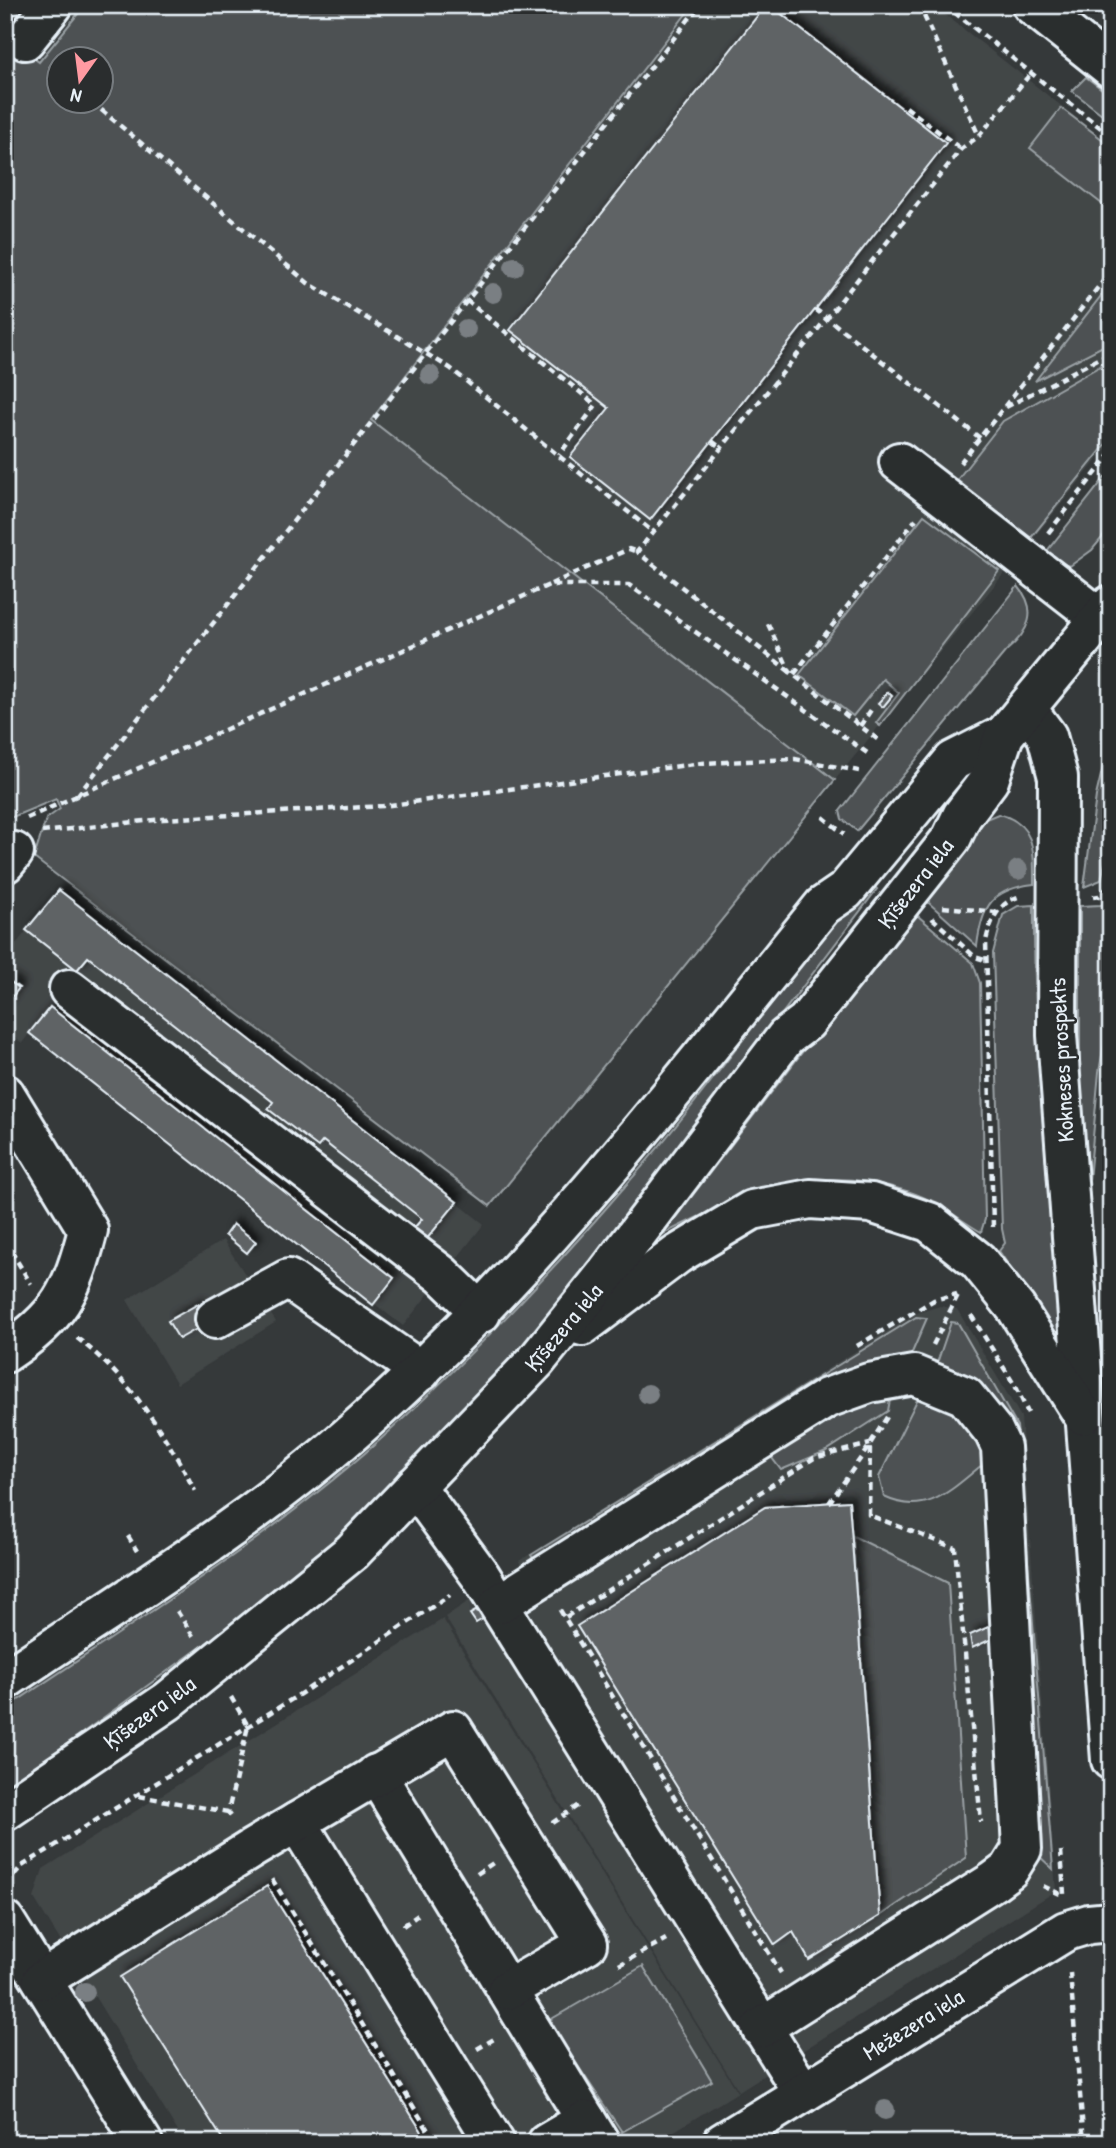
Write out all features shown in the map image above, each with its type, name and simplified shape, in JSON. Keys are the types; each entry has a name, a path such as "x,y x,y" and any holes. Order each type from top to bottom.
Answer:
{"street":[{"path":"25,40 53,5"},
{"path":"1032,5 1111,68"},
{"path":"899,462 1106,611"},
{"name":"Ķīšezera iela","path":"5,1811 168,1701 352,1552 536,1361 607,1273 786,1037 806,1022 951,839 962,816 989,780 1016,722 1106,611"},
{"name":"Ķīšezera iela","path":"5,1680 257,1509 351,1434 421,1371 481,1313 560,1228 823,906 845,891 953,761 1016,722"},
{"name":"Kokneses prospekts","path":"1016,722 1047,736 1058,778 1057,1035 1111,1760"},
{"path":"69,989 442,1275 481,1313"},
{"path":"5,1094 88,1230 75,1279 69,1289 35,1334 5,1353"},
{"name":"Kokneses prospekts","path":"536,1361 678,1254 752,1210 810,1199 871,1203 929,1222 978,1261 1016,1308 1086,1419"},
{"path":"215,1319 288,1279 421,1371"},
{"path":"499,1604 827,1398 869,1383 914,1375 965,1396 994,1432 1000,1447 1022,1849 1001,1876 761,2028"},
{"path":"415,1486 499,1604 803,2093"},
{"path":"42,1980 256,1866 297,1822 453,1730 587,1944 507,1990"},
{"path":"376,1774 593,2131 547,2143"},
{"path":"297,1822 495,2143"},
{"path":"5,1921 143,2143"},
{"name":"Mežezera iela","path":"740,2138 803,2093 1066,1931 1089,1924 1111,1922"}],"path":[{"path":"17,843 77,796 700,5"},
{"path":"919,5 979,136"},
{"path":"945,5 1111,136"},
{"path":"636,552 961,149 979,136 1031,73"},
{"path":"906,107 961,149"},
{"path":"109,116 309,283 426,351 653,532"},
{"path":"466,300 598,403 559,455"},
{"path":"815,309 980,438"},
{"path":"1002,409 1111,352"},
{"path":"712,441 721,448"},
{"path":"1043,539 1111,454"},
{"path":"77,796 629,549 881,742"},
{"path":"549,584 629,585 870,755"},
{"path":"768,624 790,672"},
{"path":"859,726 871,710"},
{"path":"17,843 163,819 383,806 702,763 795,759 859,771"},
{"path":"823,817 850,839"},
{"path":"1083,897 1099,896 1108,887 1111,868"},
{"path":"978,1261 990,1241 994,1218 985,960 991,921 1006,900 1034,895"},
{"path":"933,907 997,912"},
{"path":"930,916 975,957 985,960"},
{"path":"5,1241 32,1286"},
{"path":"829,1503 925,1361 958,1294 934,1300 913,1311"},
{"path":"69,1331 125,1384 167,1436 195,1491"},
{"path":"566,1618 814,1458 870,1444"},
{"path":"870,1444 869,1516 955,1548 981,1830"},
{"path":"128,1536 212,1665 248,1726 228,1812 256,1866 270,1877 436,2143"},
{"path":"539,1579 592,1658 787,1983"},
{"path":"138,1796 228,1812"},
{"path":"1001,1876 1064,1895"},
{"path":"636,1955 659,1942"},
{"path":"1075,2012 1084,2143"}],"shaded area":[{"path":"85,5 693,5 371,420 835,780 490,1206 34,858 46,819 60,809 56,799 5,820 5,36 39,62 46,53 46,116 116,116 116,46 52,46"},
{"path":"693,5 933,5 1111,145 1111,443 835,780 370,420"},
{"path":"1086,77 1111,96 1111,121 1072,91"},
{"path":"1061,108 1111,146 1111,211 1030,148"},
{"path":"1111,283 1111,342 1035,381"},
{"path":"1111,360 1111,438 1026,544 953,485 1003,421"},
{"path":"1111,470 1111,527 1092,550 1070,566 1052,562 1043,556"},
{"path":"924,515 999,571 880,726 876,723 899,693 883,679 853,716 799,675"},
{"path":"1018,586 1028,604 1029,613 1021,636 857,831 842,819 840,811"},
{"path":"1111,733 1111,807 1105,862 1101,880 1084,887 1096,796"},
{"path":"998,814 1020,824 1026,832 1033,850 1034,884 1008,890 992,902 982,920 977,946 921,896 981,821"},
{"path":"869,881 877,889 600,1253 527,1342 398,1479 340,1535 220,1633 5,1789 5,1709 155,1610 253,1541 347,1468 423,1400 513,1310 627,1184 689,1110"},
{"path":"59,890 484,1224 403,1326 29,1034 22,1043 5,1030 5,958"},
{"path":"1111,897 1111,1005 1099,1072 1089,1180 1080,1073 1080,906 1101,905"},
{"path":"1034,905 1039,1070 1061,1344 999,1251 1005,1243 1002,1229 993,953 1003,915 1018,906"},
{"path":"911,910 973,963 980,983 985,1219 981,1232 919,1195 875,1183 843,1179 812,1180 753,1193 663,1234"},
{"path":"223,1240 276,1322 177,1384 127,1300"},
{"path":"940,1306 957,1309 1021,1417 1056,1891 739,2091 445,1617 521,1566 519,1561 917,1313"},
{"path":"916,1317 927,1318 908,1362 540,1569 531,1555"},
{"path":"951,1322 958,1323 1017,1426 1053,1869 1038,1855 1009,1434 933,1375"},
{"path":"921,1392 955,1411 963,1419 976,1438 983,1464 948,1492 937,1498 913,1504 884,1497 879,1477"},
{"path":"891,1394 888,1411 826,1451 781,1470 769,1454 841,1409"},
{"path":"853,1536 948,1583 966,1858 880,1916"},
{"path":"443,1619 738,2092 655,2143 185,2143 34,1898 43,1869"},
{"path":"643,1966 712,2081 622,2132 548,2021"}],"building":[{"path":"766,5 770,5 946,143 650,520 570,457 609,408 510,330"},
{"path":"888,692 892,696 883,707 878,703"},
{"path":"59,890 457,1202 426,1240 413,1229 422,1219 323,1141 318,1147 268,1109 273,1102 88,957 77,970 26,930"},
{"path":"5,978 19,988 5,1006"},
{"path":"50,1007 394,1278 373,1305 29,1033"},
{"path":"233,1224 256,1242 247,1253 225,1235"},
{"path":"198,1304 209,1322 179,1339 168,1321"},
{"path":"849,1501 880,1916 809,1960 793,1932 775,1945 577,1626 765,1507"},
{"path":"481,1608 486,1617 476,1623 470,1614"},
{"path":"993,1625 994,1638 972,1648 970,1635"},
{"path":"267,1886 429,2143 225,2143 120,1977"}],"tram line":[{"path":"1111,1048 1102,1137 1111,1310"}]}
